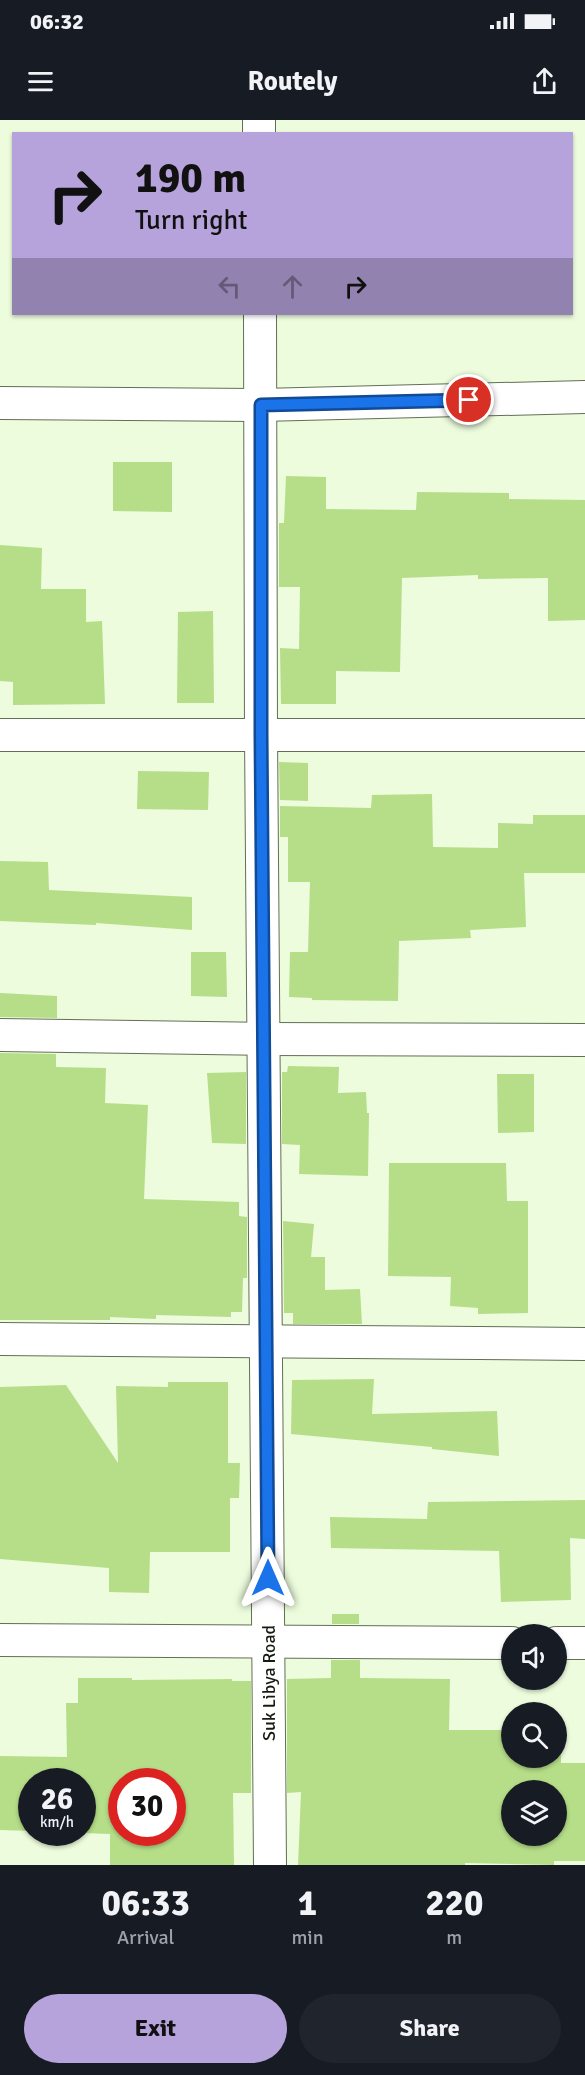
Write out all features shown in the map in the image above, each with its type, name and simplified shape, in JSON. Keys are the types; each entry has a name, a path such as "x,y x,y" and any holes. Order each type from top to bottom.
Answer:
{"street":[{"name":"Suk Libya Road","path":"260,315 270,1865"},
{"path":"0,403 261,405 585,397"},
{"path":"0,735 585,735"},
{"path":"0,1035 585,1040"},
{"path":"0,1339 585,1344"},
{"path":"0,1640 501,1643"},
{"path":"567,1643 585,1643"}],"building":[{"path":"113,462 172,462 172,512 113,511"},
{"path":"286,476 326,477 326,509 416,510 417,492 509,493 509,499 585,500 585,620 548,621 548,578 478,579 478,575 402,578 400,672 336,671 336,704 281,704 280,648 299,649 300,587 279,587 279,523 284,523"},
{"path":"0,545 42,548 41,589 86,589 86,622 102,621 105,704 13,705 13,682 0,681"},
{"path":"213,611 214,703 177,703 178,612"},
{"path":"279,762 308,763 308,801 280,800"},
{"path":"138,771 209,772 208,810 137,809"},
{"path":"432,794 433,847 498,848 498,823 533,824 533,815 585,815 585,873 524,873 526,927 470,930 471,938 399,941 398,1001 312,1000 312,998 289,997 290,952 308,952 310,882 288,882 288,837 280,837 280,806 371,808 372,795"},
{"path":"0,861 48,862 49,890 192,897 192,930 96,923 96,925 0,921"},
{"path":"191,952 226,952 227,997 191,996"},
{"path":"0,993 57,996 57,1018 0,1017"},
{"path":"0,1053 56,1054 56,1067 106,1068 105,1103 148,1105 144,1199 239,1202 239,1216 247,1217 247,1278 243,1278 242,1312 231,1312 231,1317 156,1315 156,1319 110,1317 110,1320 0,1320"},
{"path":"288,1066 339,1067 338,1093 366,1092 367,1113 369,1113 368,1176 299,1174 300,1145 282,1144 282,1072 287,1072"},
{"path":"246,1072 246,1144 212,1143 207,1073"},
{"path":"497,1074 534,1074 534,1132 498,1133"},
{"path":"389,1163 506,1163 507,1201 528,1201 528,1313 478,1314 478,1308 450,1306 451,1277 388,1276"},
{"path":"283,1221 314,1224 311,1257 325,1257 325,1290 360,1289 362,1324 293,1324 293,1313 284,1313"},
{"path":"374,1379 372,1414 497,1411 499,1456 432,1449 432,1447 291,1434 292,1380"},
{"path":"168,1382 228,1382 228,1463 240,1463 239,1498 230,1498 230,1552 150,1552 149,1593 109,1592 109,1568 0,1559 0,1387 66,1385 118,1463 116,1386 168,1387"},
{"path":"585,1500 585,1539 570,1538 571,1600 501,1602 499,1551 331,1548 330,1517 427,1519 428,1502"},
{"path":"332,1614 359,1614 359,1624 332,1624"},
{"path":"331,1660 360,1660 360,1678 450,1679 449,1730 501,1730 501,1768 567,1768 567,1763 585,1763 585,1861 554,1861 554,1865 465,1863 465,1865 298,1865 301,1792 287,1793 287,1679 331,1678"},
{"path":"78,1678 251,1681 251,1793 233,1793 234,1865 110,1865 110,1846 186,1846 186,1768 108,1768 108,1834 96,1834 96,1768 18,1768 18,1831 0,1830 0,1756 67,1757 66,1703 78,1703"}],"route":[{"path":"268,1578 261,734 261,405 469,400"}]}
